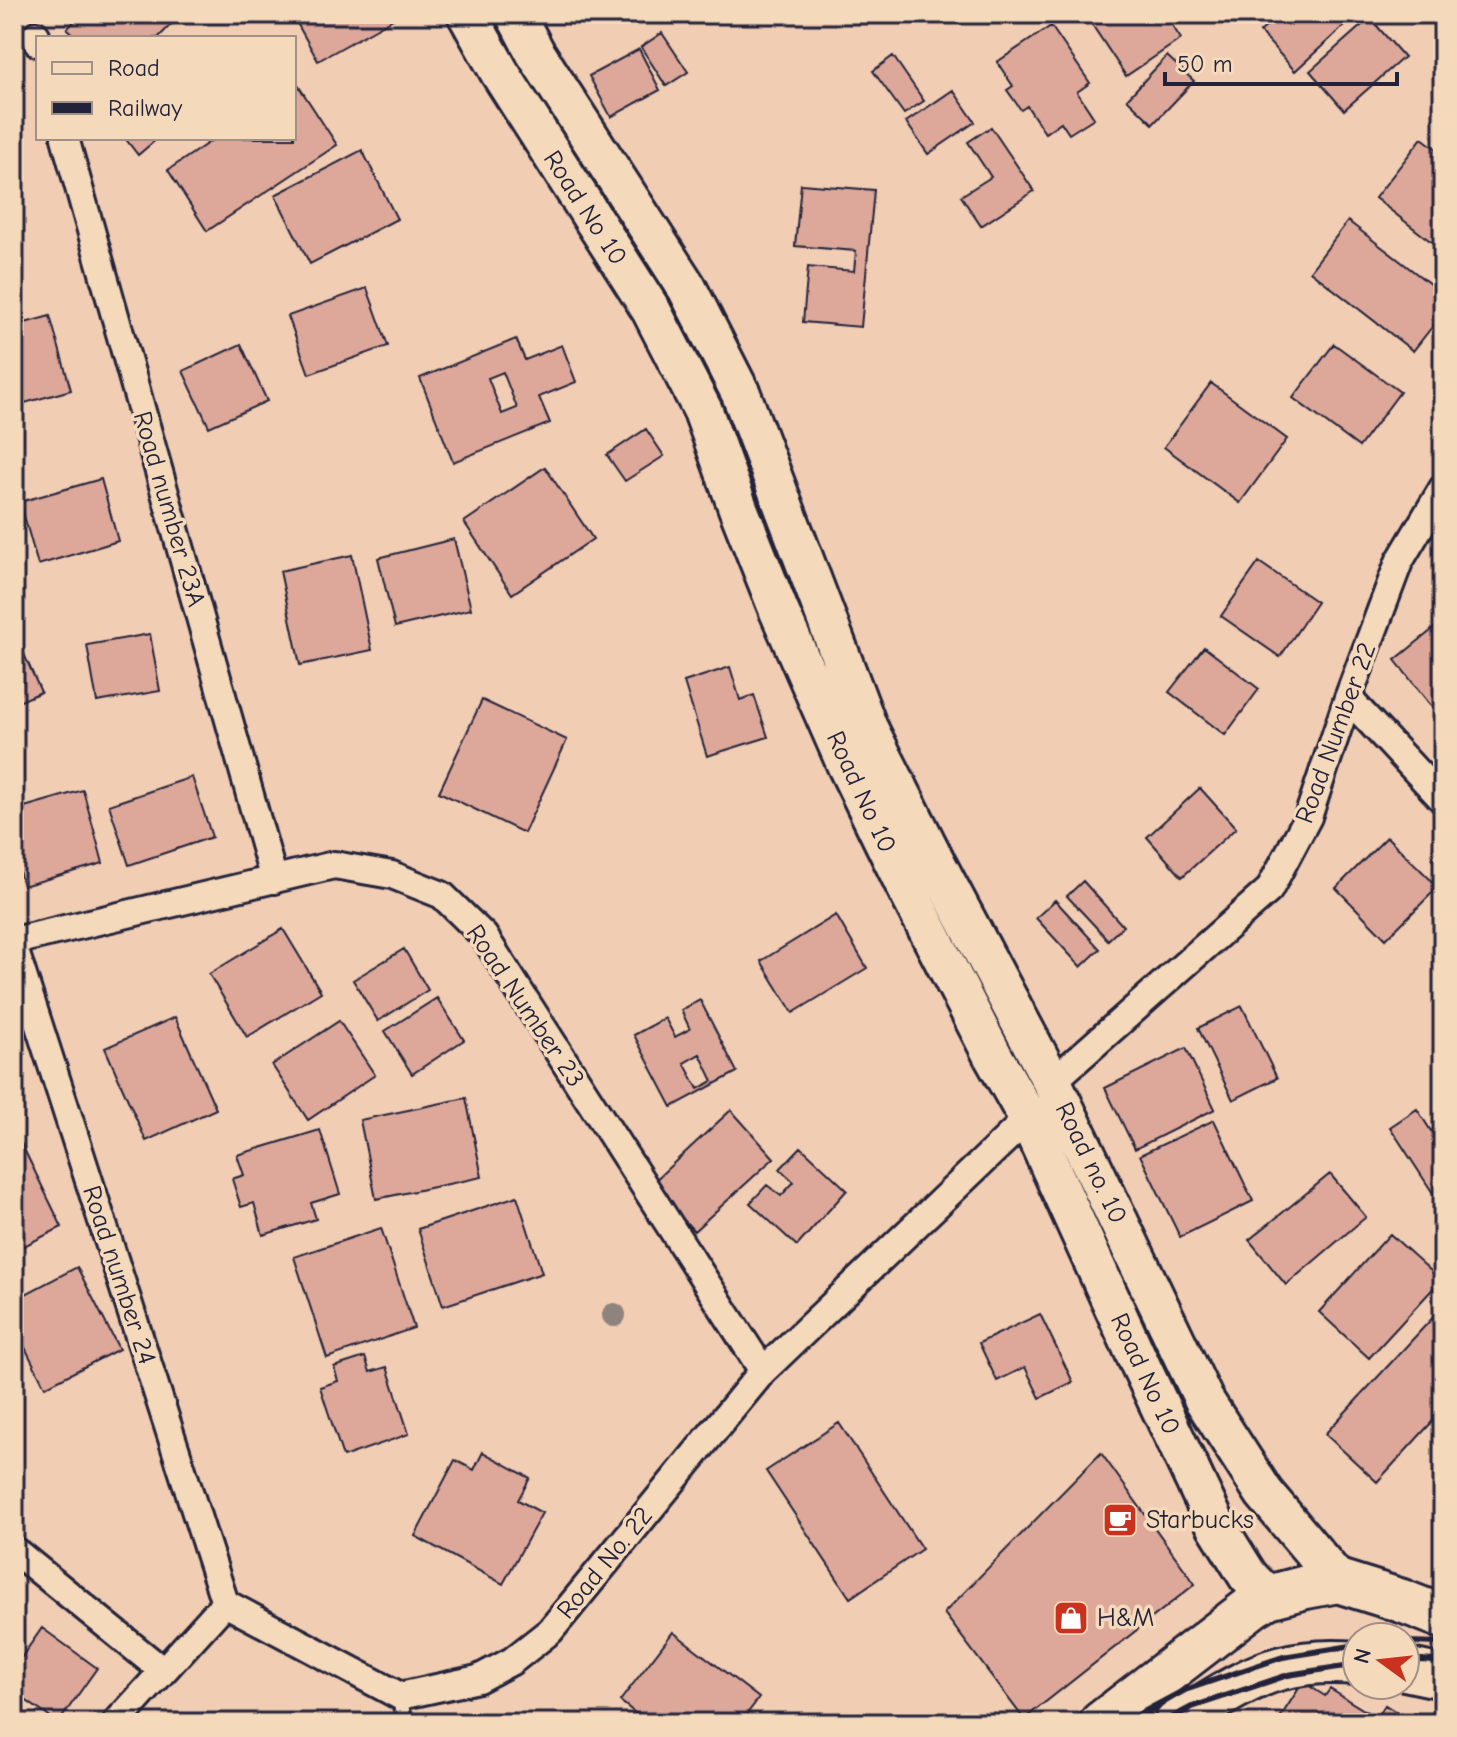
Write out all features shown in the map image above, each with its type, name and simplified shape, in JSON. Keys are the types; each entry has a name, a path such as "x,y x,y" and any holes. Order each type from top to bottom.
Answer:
{"main road":[{"name":"Road No 10","path":"467,14 500,73 651,310 703,411 779,611 847,766 993,1056 1028,1118 1215,1523 1258,1586"},
{"name":"Road No 10","path":"515,14 535,52 687,288 741,394 868,728"},
{"name":"Road no. 10","path":"868,728 1052,1082 1204,1400 1264,1493 1338,1581"},
{"path":"1215,1523 1241,1530 1253,1524 1261,1513 1264,1493"},
{"path":"1101,1723 1253,1606 1258,1586 1306,1587 1338,1581 1443,1617"},
{"path":"1176,1723 1238,1686 1280,1668 1341,1663"},
{"path":"1421,1672 1443,1677"}],"street":[{"name":"Road number 23A","path":"66,140 274,880"},
{"name":"Road Number 22","path":"1052,1082 1269,890 1308,817 1399,562 1443,488"},
{"path":"1348,698 1443,800"},
{"name":"Road Number 23","path":"14,941 334,865 392,875 442,895 484,936 763,1371"},
{"name":"Road number 24","path":"14,948 225,1603"},
{"name":"Road No. 22","path":"400,1696 478,1679 512,1661 550,1631 763,1371 1028,1118"},
{"path":"14,1550 163,1671"},
{"path":"116,1723 225,1603 400,1696"}],"lane":[{"path":"400,1696 404,1723"}],"building":[{"path":"81,14 181,14 160,36 75,36 67,29"},
{"path":"292,14 390,14 393,19 318,61"},
{"path":"1085,14 1165,14 1181,39 1126,76"},
{"path":"1280,14 1357,14 1295,71 1260,32"},
{"path":"1370,18 1404,57 1344,110 1310,71"},
{"path":"1051,26 1090,83 1077,92 1094,118 1069,134 1061,122 1045,133 1027,106 1021,110 1007,90 1013,86 997,62"},
{"path":"662,33 688,72 666,86 641,47"},
{"path":"639,49 660,90 611,117 589,76"},
{"path":"893,56 924,101 904,114 873,71"},
{"path":"1167,56 1194,81 1153,124 1127,99"},
{"path":"296,82 337,145 207,231 168,170 211,141 296,140"},
{"path":"953,90 975,122 928,154 906,122"},
{"path":"991,127 1034,191 981,226 961,196 991,177 968,142"},
{"path":"1422,138 1443,154 1443,251 1375,198"},
{"path":"127,140 156,140 138,155"},
{"path":"362,150 397,219 310,264 275,195"},
{"path":"801,184 874,190 861,327 803,322 808,267 854,271 856,251 795,246"},
{"path":"1348,221 1443,294 1443,313 1413,351 1310,271"},
{"path":"367,288 388,346 309,374 288,316"},
{"path":"50,316 71,390 14,406 14,326"},
{"path":"516,339 525,360 562,345 576,382 539,397 550,423 453,462 420,378","holes":["503,372 517,408 502,414 488,378"]},
{"path":"241,344 267,401 209,427 183,371"},
{"path":"1334,344 1400,392 1359,447 1293,398"},
{"path":"1211,383 1287,439 1240,503 1164,447"},
{"path":"646,429 664,456 625,481 607,455"},
{"path":"545,467 593,539 512,594 464,522"},
{"path":"101,479 118,541 38,565 20,502"},
{"path":"454,539 471,609 395,627 378,558"},
{"path":"352,555 372,650 300,665 280,571"},
{"path":"1259,562 1317,602 1280,657 1221,616"},
{"path":"1443,621 1443,706 1436,712 1395,660"},
{"path":"14,632 41,692 14,704"},
{"path":"150,634 160,691 97,702 87,645"},
{"path":"1204,647 1259,689 1225,735 1169,692"},
{"path":"730,667 740,700 754,695 768,737 707,756 684,682"},
{"path":"482,700 567,740 524,833 439,792"},
{"path":"192,777 212,837 129,865 109,805"},
{"path":"1200,788 1236,828 1182,877 1147,837"},
{"path":"83,790 103,863 23,886 14,852 14,810"},
{"path":"1387,837 1438,887 1386,939 1336,888"},
{"path":"1083,881 1123,926 1108,940 1067,896"},
{"path":"1055,900 1100,949 1081,967 1036,918"},
{"path":"836,915 867,968 793,1013 761,961"},
{"path":"283,929 321,992 247,1037 209,974"},
{"path":"404,949 428,990 378,1021 353,980"},
{"path":"437,998 464,1040 412,1074 385,1031"},
{"path":"700,1000 737,1072 672,1107 634,1035 665,1018 675,1037 690,1029 681,1010","holes":["700,1054 713,1081 698,1089 684,1063"]},
{"path":"1242,1006 1277,1078 1233,1100 1198,1028"},
{"path":"175,1017 216,1109 146,1141 105,1048"},
{"path":"339,1021 375,1075 308,1120 272,1065"},
{"path":"1186,1048 1215,1109 1135,1149 1105,1088"},
{"path":"466,1098 482,1177 376,1199 360,1120"},
{"path":"1417,1109 1431,1131 1443,1123 1443,1198 1438,1201 1390,1127"},
{"path":"731,1110 774,1158 694,1231 651,1184"},
{"path":"1214,1120 1253,1201 1180,1237 1140,1155"},
{"path":"320,1130 340,1194 311,1203 316,1219 263,1235 254,1203 241,1207 232,1179 244,1175 237,1155"},
{"path":"18,1137 62,1227 14,1251 14,1139"},
{"path":"801,1147 847,1190 797,1246 750,1203 767,1185 781,1196 794,1182 780,1169"},
{"path":"1330,1174 1366,1217 1286,1285 1249,1240"},
{"path":"517,1196 542,1273 443,1306 418,1229"},
{"path":"381,1228 414,1328 327,1358 294,1257"},
{"path":"1390,1234 1441,1280 1369,1358 1319,1312"},
{"path":"77,1267 119,1349 45,1387 14,1326 14,1300"},
{"path":"1438,1312 1443,1317 1443,1410 1377,1482 1325,1434"},
{"path":"1040,1314 1073,1382 1040,1398 1025,1367 997,1381 979,1343"},
{"path":"365,1357 370,1372 387,1367 409,1434 343,1457 320,1387 338,1381 334,1367"},
{"path":"839,1423 922,1549 850,1598 766,1471"},
{"path":"483,1452 530,1478 518,1500 542,1513 503,1584 415,1536 455,1460 474,1470"},
{"path":"1101,1453 1195,1584 1024,1719 944,1613"},
{"path":"42,1628 97,1668 58,1723 14,1692 14,1668"},
{"path":"673,1632 759,1698 740,1723 648,1723 620,1701"},
{"path":"1303,1682 1325,1696 1330,1689 1341,1696 1341,1701 1349,1701 1377,1718 1385,1705 1414,1723 1281,1723 1278,1721"}],"railway":[{"path":"1421,1642 1443,1643"},
{"path":"1123,1723 1185,1690 1283,1657 1341,1648"},
{"path":"1421,1660 1443,1662"},
{"path":"1162,1723 1192,1707 1288,1675 1341,1667"}],"place":[{"name":"Starbucks","path":"1120,1520"},
{"name":"H&M","path":"1071,1618"}]}
